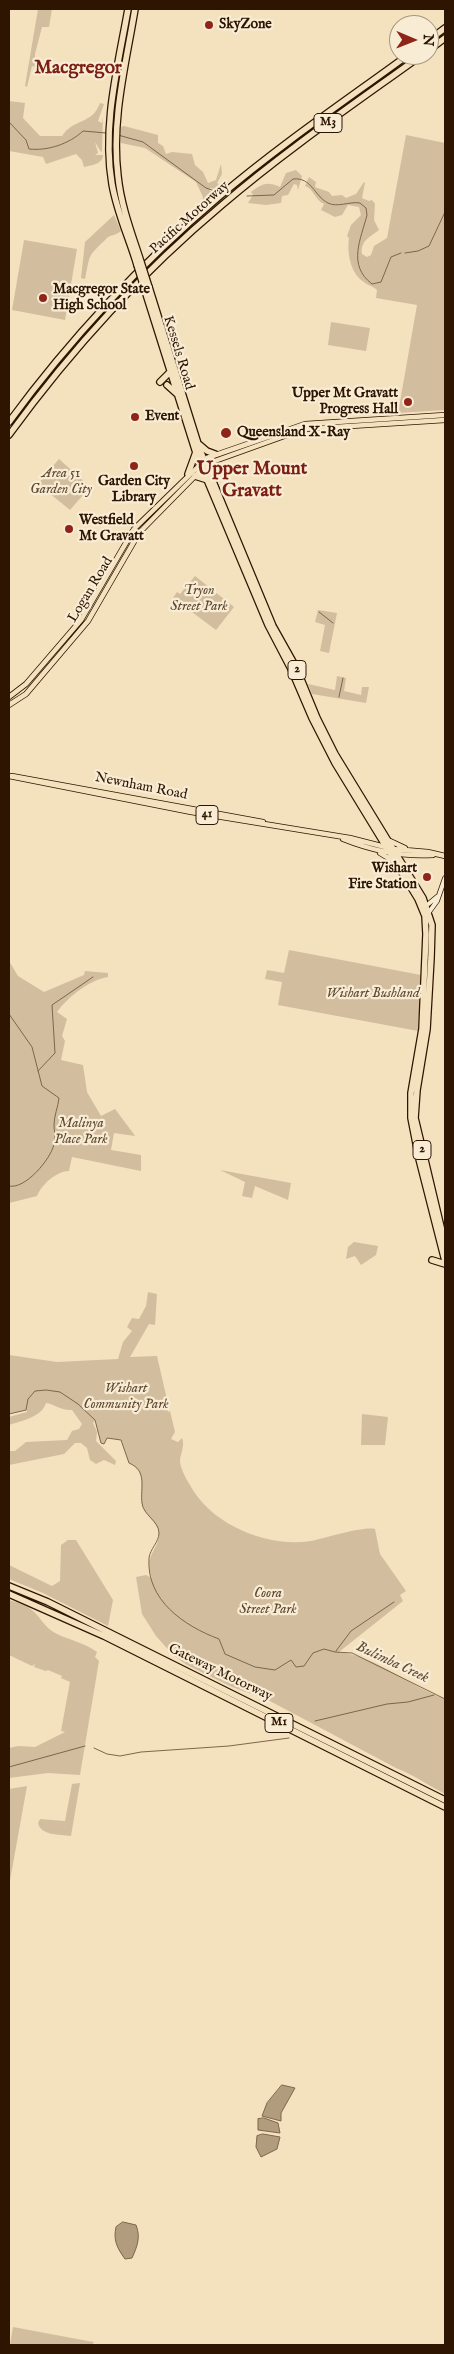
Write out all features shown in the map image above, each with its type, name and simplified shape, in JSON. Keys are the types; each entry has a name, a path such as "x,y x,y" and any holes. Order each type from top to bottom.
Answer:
{"highway":[{"name":"Kessels Road","path":"128,9 108,139 116,204 139,263"},
{"name":"Kessels Road","path":"135,9 119,98 116,131 121,196 178,394 196,452 203,464"},
{"name":"Pacific Motorway","path":"9,422 82,331 169,241 265,160 394,65"},
{"name":"Pacific Motorway","path":"9,435 81,343 136,284 186,236 272,164 408,65"},
{"path":"116,204 118,197 121,196"},
{"name":"Kessels Road","path":"147,289 203,464"},
{"path":"160,382 171,371"},
{"path":"167,385 178,394"},
{"path":"198,444 206,451 216,454"},
{"path":"196,452 192,475 208,480"},
{"name":"2","path":"203,464 268,625 292,668 312,718 335,763 377,832 403,866 426,905 423,1021 411,1093 410,1112 419,1159 445,1262"},
{"name":"2","path":"203,464 273,626 296,667 317,718 341,764 386,838 396,863 426,912 432,929 428,1025 414,1112 445,1244"},
{"path":"432,1260 445,1262"},
{"name":"Gateway Motorway","path":"9,1586 48,1602 104,1633 445,1807"},
{"name":"Gateway Motorway","path":"9,1594 104,1633"},
{"name":"Gateway Motorway","path":"112,1637 445,1800"}],"main road":[{"name":"Logan Road","path":"9,697 26,684 81,620 134,529 216,454 305,424 445,415"},
{"name":"Logan Road","path":"203,464 304,429 445,420"},
{"name":"Logan Road","path":"9,705 26,694 84,627 136,537 192,475"},
{"name":"Newnham Road","path":"9,776 337,836 407,855 445,856"},
{"path":"372,844 377,839 377,832"},
{"name":"Newnham Road","path":"337,836 378,851 414,850 436,855"},
{"path":"386,838 397,846 414,850"},
{"path":"378,851 396,863"},
{"path":"403,866 407,855"},
{"path":"426,912 436,903 445,878"},
{"path":"426,905 438,895"}],"green space":[{"path":"38,9 52,9 49,27 42,27 35,54 35,67 32,66 27,87 25,86"},
{"path":"9,101 25,103 23,118 40,136 62,136 72,126 92,115 100,103 104,104 98,121 102,123 103,117 101,152 95,142 98,153 95,155 103,155 103,158 96,164 84,167 82,160 76,154 46,164 43,157 9,151"},
{"path":"124,126 158,135 158,143 163,146 166,154 172,152 192,154 195,165 203,172 208,183 216,180 221,164 222,174 217,183 221,186 216,189 210,188 211,194 202,202 203,197 196,182 145,148 121,143 121,127"},
{"path":"406,135 445,143 445,410 398,413 417,305 376,298 377,290 359,278 350,262 349,238 347,236 351,225 361,215 359,207 348,205 342,215 335,217 321,210 324,204 305,186 309,177 316,182 315,187 329,192 332,196 342,195 346,198 356,194 365,183 362,198 369,201 372,200 375,204 374,220 379,230 366,240 363,246 362,254 367,257 371,255 374,246 387,238"},
{"path":"296,170 302,176 298,190 297,185 294,184 288,195 282,196 281,203 266,205 248,203 253,195 251,192 255,189 268,184 280,187 286,173"},
{"path":"114,215 121,231 108,237 93,252 89,259 85,279 81,278 85,242"},
{"path":"24,240 77,249 65,320 12,310"},
{"path":"331,322 370,328 366,351 328,345"},
{"name":"Area 51 Garden City","path":"59,459 90,487 70,510 38,484"},
{"name":"Tryon Street Park","path":"195,576 234,607 216,630 173,598 177,592 180,594"},
{"path":"318,610 337,613 329,653 320,651 325,625 315,622"},
{"path":"337,676 346,678 344,691 361,695 362,687 369,687 366,703 312,694 308,684 335,690"},
{"name":"Wishart Bushland","path":"289,950 421,975 418,1031 278,1005 282,982 265,979 267,970 284,973"},
{"name":"Malinya Place Park","path":"9,961 18,976 44,992 84,975 85,971 108,973 108,977 86,985 57,1012 67,1019 62,1036 65,1041 61,1060 83,1065 87,1092 101,1116 115,1109 133,1133 135,1136 114,1133 111,1150 141,1155 141,1171 72,1157 69,1171 60,1173 50,1179 37,1196 9,1203"},
{"path":"220,1170 291,1183 288,1200 255,1186 252,1198 242,1196 245,1182"},
{"path":"354,1242 378,1246 376,1255 361,1265 355,1256 346,1259 348,1247"},
{"path":"148,1292 157,1294 155,1325 149,1324 130,1357 157,1356 168,1404 166,1405 168,1412 170,1411 175,1432 171,1439 178,1442 182,1438 181,1466 199,1499 212,1512 242,1531 277,1541 311,1541 353,1531 375,1529 380,1554 406,1591 400,1595 403,1601 339,1652 367,1660 445,1699 445,1794 268,1700 232,1687 187,1665 173,1655 156,1636 142,1614 136,1577 146,1575 152,1578 149,1564 159,1534 157,1526 143,1508 141,1476 139,1471 129,1463 121,1440 107,1438 104,1444 101,1443 95,1420 93,1423 97,1432 96,1441 116,1461 115,1465 104,1460 96,1464 90,1460 87,1448 81,1443 75,1443 64,1454 9,1465 9,1451 15,1451 26,1442 67,1440 72,1431 79,1429 82,1424 72,1410 46,1403 44,1408 36,1415 9,1425 9,1417 27,1412 26,1410 9,1414 9,1355 57,1362 118,1359 123,1342 132,1331 127,1327 132,1318 139,1319 146,1306"},
{"path":"362,1414 388,1417 385,1445 361,1445"},
{"path":"68,1540 76,1540 113,1600 108,1626 43,1593 9,1579 9,1565 52,1586 60,1581 61,1545"},
{"path":"9,1600 31,1609 54,1632 88,1646 97,1652 95,1657 99,1661 80,1775 48,1773 9,1778 9,1748 18,1746 35,1747 65,1732 61,1731 70,1682 48,1670 34,1667 35,1664 32,1666 9,1655"},
{"path":"80,1783 71,1836 51,1834 43,1830 38,1823 40,1819 65,1821 72,1784"},
{"path":"27,1786 9,1886 9,1789"},
{"path":"13,2327 94,2342 92,2345 10,2345"}],"shaded area":[{"path":"282,2085 295,2088 281,2113 281,2121 262,2116 267,2103"},
{"path":"264,2118 278,2123 280,2133 258,2130 258,2119"},
{"path":"263,2134 280,2137 277,2149 261,2157 256,2147 257,2136"},
{"path":"123,2222 136,2225 137,2229 138,2242 132,2258 125,2259 115,2240 116,2227"}],"waterway":[{"path":"9,122 26,140 29,149 58,146 71,140 83,131 106,133"},
{"path":"118,135 143,142 206,188 215,191"},
{"path":"247,196 274,195 293,179 299,179 309,184 328,203 335,205 360,203 366,208 367,215 359,242 358,260 364,277 372,284 381,282 391,257 401,253"},
{"path":"405,253 418,251 429,246 445,212"},
{"path":"319,612 333,623"},
{"path":"339,697 343,678"},
{"path":"38,1071 55,1053 52,1005 93,977"},
{"name":"Bulimba Creek","path":"9,1014 32,1047 42,1086 59,1098 54,1122 55,1141 52,1150 43,1165 29,1178 15,1186 9,1186"},
{"name":"Bulimba Creek","path":"9,1414 26,1410 28,1399 35,1391 60,1392 78,1404 95,1420 101,1443 104,1444 107,1438 121,1440 129,1463 135,1466 141,1475 143,1507 156,1525 159,1533 149,1558 150,1573 154,1587 161,1599 181,1619 206,1634 219,1639 225,1654 255,1667 275,1670 291,1660 296,1667 304,1666 313,1653 324,1649 352,1653 445,1699"},
{"path":"336,1651 351,1631 394,1602"},
{"path":"315,1721 434,1695"},
{"path":"94,1748 107,1754 120,1756 141,1752 229,1746 289,1738"},
{"path":"9,1767 85,1746"}],"place":[{"name":"SkyZone","path":"209,25"},
{"name":"Macgregor State High School","path":"43,298"},
{"name":"Upper Mt Gravatt Progress Hall","path":"408,402"},
{"name":"Event","path":"135,417"},
{"name":"Queensland X-Ray","path":"226,433"},
{"name":"Garden City Library","path":"134,466"},
{"name":"Westfield Mt Gravatt","path":"69,529"},
{"name":"Wishart Fire Station","path":"427,877"}],"district":[{"name":"Macgregor","path":"78,69"},
{"name":"Upper Mount Gravatt","path":"252,481"}],"park label":[{"name":"Wishart Community Park","path":"126,1398"},
{"name":"Coora Street Park","path":"268,1602"}]}
